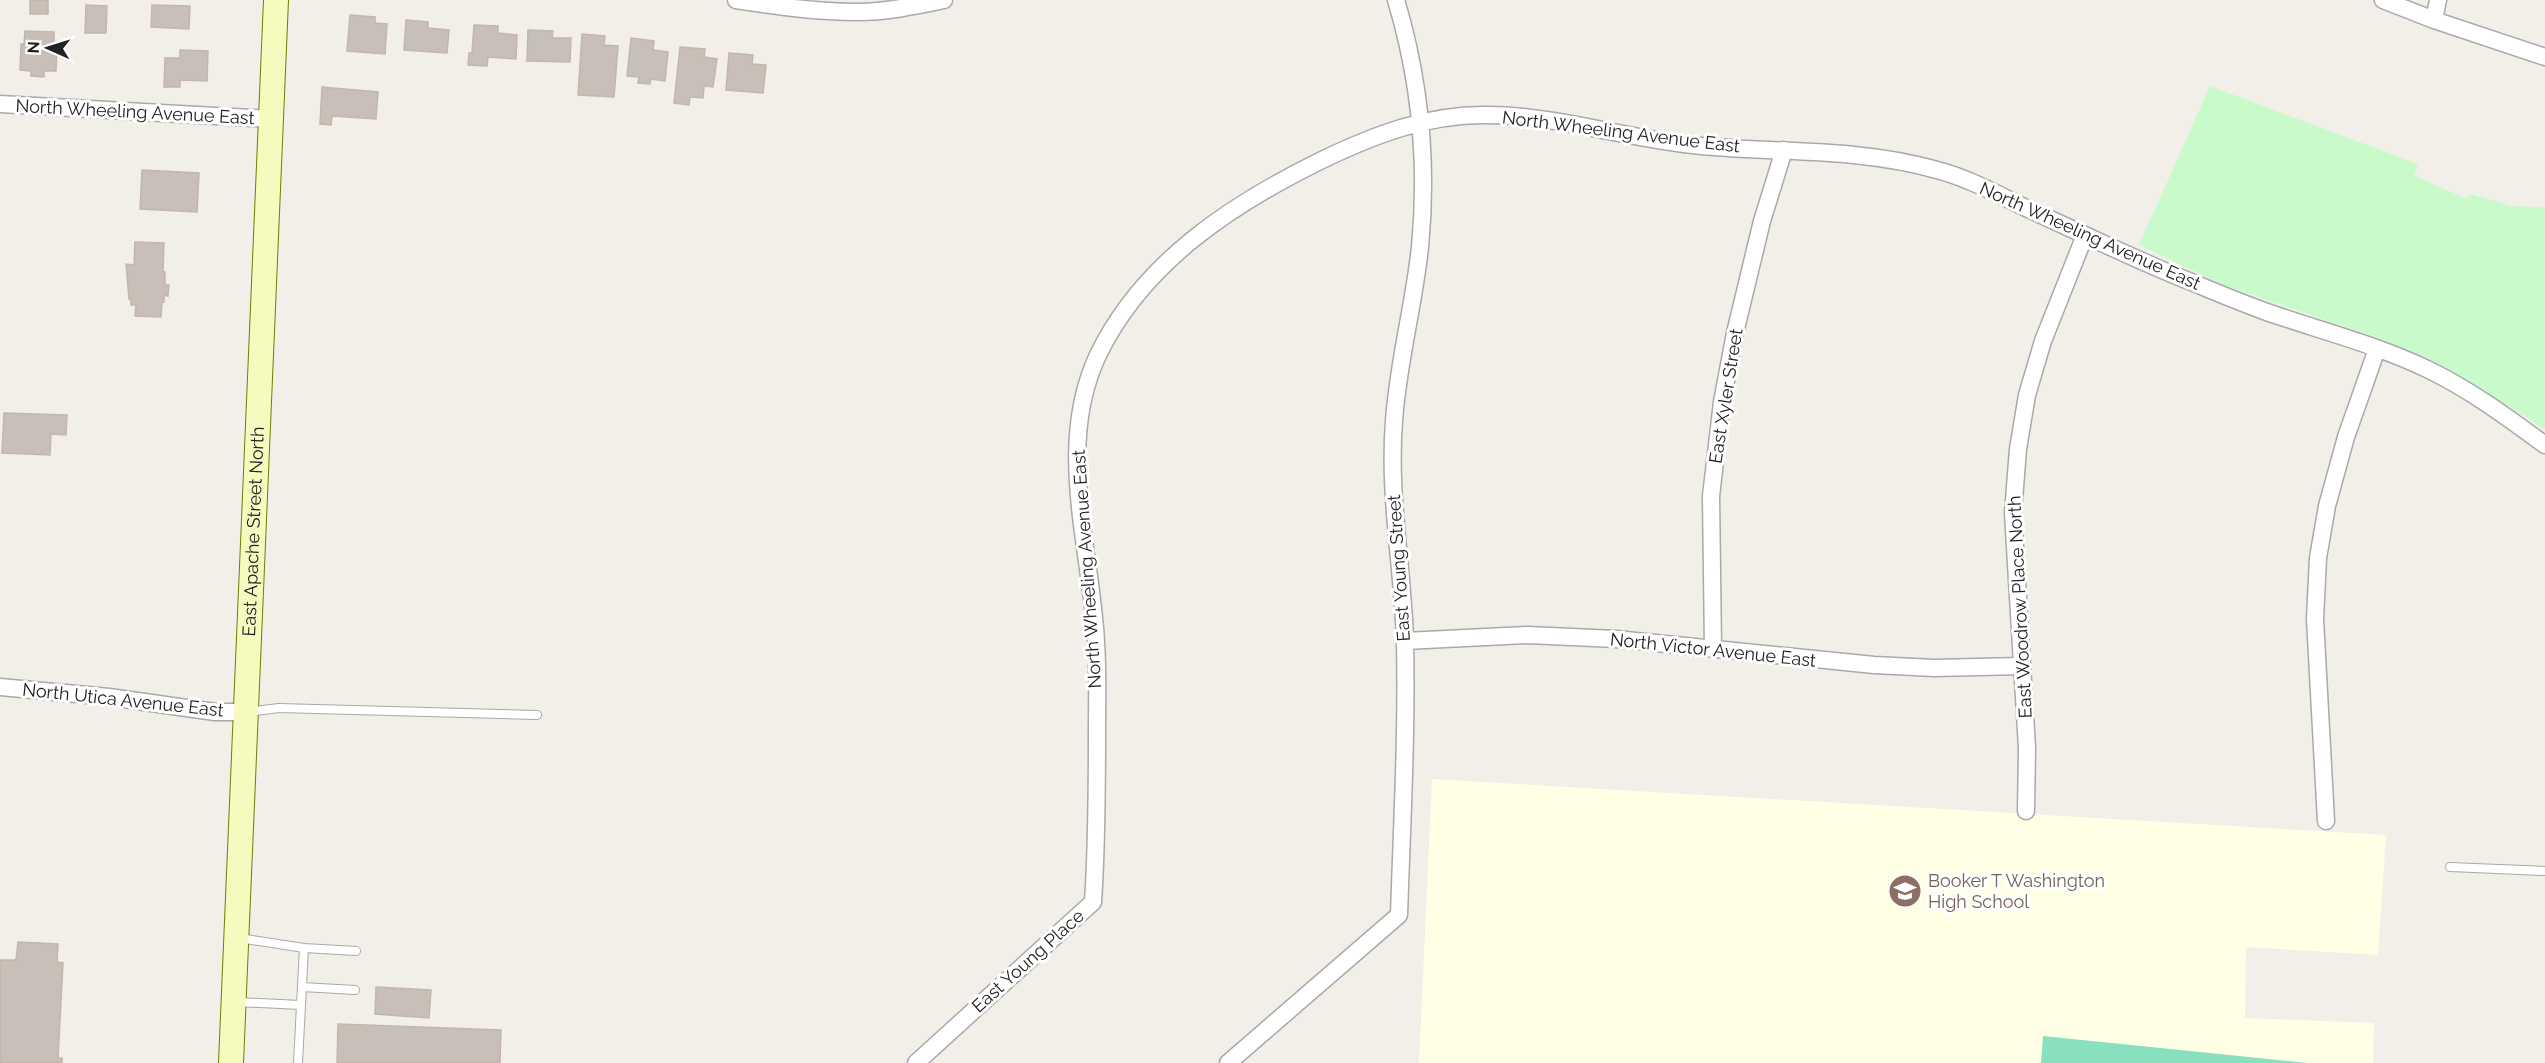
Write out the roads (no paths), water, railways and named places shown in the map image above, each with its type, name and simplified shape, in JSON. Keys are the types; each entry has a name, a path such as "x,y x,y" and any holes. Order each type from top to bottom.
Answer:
{"main road":[{"name":"East Apache Street North","path":"231,1063 276,0"}],"street":[{"path":"736,0 792,8 858,12 944,0"},
{"name":"East Young Street","path":"1228,1063 1399,915 1404,782 1405,641 1394,488 1394,421 1419,248 1424,184 1421,123 1402,19 1396,0"},
{"path":"2383,0 2434,20 2545,57"},
{"path":"2434,20 2438,0"},
{"name":"North Wheeling Avenue East","path":"0,104 271,119"},
{"name":"North Wheeling Avenue East","path":"1097,766 1096,642 1077,484 1077,443 1083,399 1095,361 1113,326 1142,288 1170,259 1215,221 1260,192 1357,144 1398,128 1487,115 1532,119 1697,146 1843,153 1893,160 1941,171 2186,281 2267,312 2341,334 2424,367 2472,394 2545,445"},
{"name":"East Xyler Street","path":"1713,648 1711,496 1722,402 1737,321 1762,221 1784,150"},
{"name":"East Woodrow Place North","path":"2026,811 2027,748 2013,513 2018,449 2027,395 2043,341 2085,235"},
{"path":"2326,821 2315,619 2319,558 2327,506 2346,437 2377,349"},
{"name":"North Victor Avenue East","path":"1405,641 1528,635 1616,639 1874,665 1934,668 2022,666"},
{"name":"North Utica Avenue East","path":"0,687 109,697 215,712 246,712"},
{"name":"East Young Place","path":"916,1063 1093,902 1097,766"}],"lane":[{"path":"246,712 279,708 537,715"},
{"path":"2450,867 2545,871"},
{"path":"236,937 304,948 356,951"},
{"path":"298,1063 304,948"},
{"path":"302,987 355,990"},
{"path":"233,1002 301,1005"}],"place":[{"name":"Booker T Washington High School","path":"1905,891"}]}
